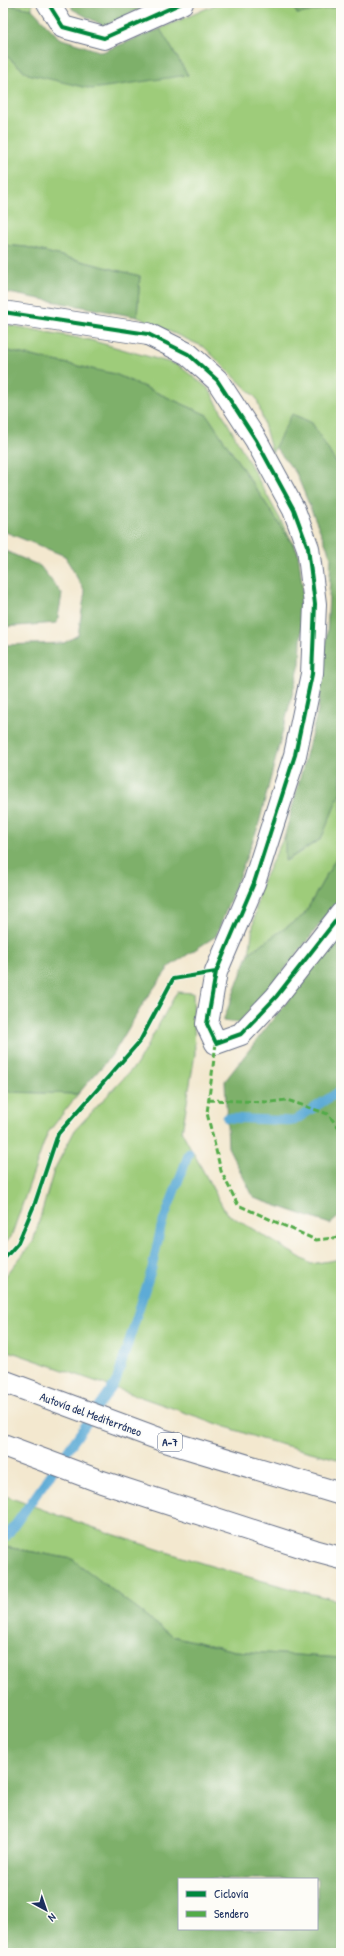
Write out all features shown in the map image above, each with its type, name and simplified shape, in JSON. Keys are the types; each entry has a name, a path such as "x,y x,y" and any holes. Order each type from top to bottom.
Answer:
{"main road":[{"path":"48,3 63,27 104,38 182,3"},
{"path":"3,312 148,334 188,354 217,380 256,440 294,510 308,548 315,604 312,674 290,770 254,883 216,972 207,1024 216,1043 241,1034 276,997 341,914"},
{"name":"Autovía del Mediterráneo","path":"3,1381 162,1440 341,1494"},
{"path":"3,1445 102,1482 315,1551 341,1558"}],"green space":[{"path":"32,3 32,9 3,4"},
{"path":"72,3 153,3 104,26 72,9"},
{"path":"219,3 293,3 297,14 341,6 341,471 312,423 293,414 272,453 257,399 204,347 137,317 140,276 26,247 3,245 3,53 28,74 188,75 160,29"},
{"path":"293,3 341,3 341,6 297,14"},
{"path":"3,4 32,9 59,38 102,52 160,29 188,75 92,89 28,74 3,53"},
{"path":"3,245 26,247 140,276 137,317 3,292"},
{"path":"3,324 90,340 178,365 209,389 298,552 207,415 115,374 3,350"},
{"path":"3,350 115,374 207,415 298,552 303,592 300,664 258,827 216,936 170,966 146,999 113,1054 78,1094 9,1092 3,1086 3,645 64,643 78,635 85,592 65,556 3,531"},
{"path":"292,414 312,423 341,471 341,791 321,839 285,861 285,835 318,710 327,633 331,557 296,473 275,447"},
{"path":"3,550 40,566 62,594 57,623 3,627"},
{"path":"341,791 341,849 304,915 249,953 259,889 285,835 286,861 321,839"},
{"path":"341,849 341,897 282,973 239,1023 223,1021 249,953 304,915"},
{"path":"341,932 341,1215 330,1224 254,1198 228,1147 225,1081"},
{"path":"177,992 193,993 195,1054 182,1132 226,1213 311,1264 341,1259 341,1460 261,1439 3,1349 3,1279 33,1242 54,1170 75,1130 137,1064"},
{"path":"3,1086 9,1092 78,1094 47,1134 11,1237 3,1246"},
{"path":"3,1495 170,1553 255,1579 341,1601 341,1658 235,1651 172,1636 72,1559 6,1547 3,1544"},
{"path":"3,1544 6,1547 72,1559 172,1636 235,1651 341,1658 341,1953 3,1953"}],"waterway":[{"path":"227,1118 294,1121 341,1090"},
{"path":"3,1538 7,1536 116,1382 152,1268 161,1227 189,1153"}],"marked path":[{"path":"216,1043 207,1113 221,1171 238,1205 316,1240 341,1237"},
{"path":"208,1100 270,1102 287,1100 328,1114 341,1131"}],"cycle path":[{"path":"48,3 63,27 104,38 182,3"},
{"path":"3,312 148,334 188,354 217,380 256,440 294,510 308,548 315,604 312,674 295,755 254,883 216,972 207,1024 216,1043 241,1034 276,997 341,914"},
{"path":"3,1260 18,1243 35,1203 58,1134 140,1041 173,979 216,972"}]}
